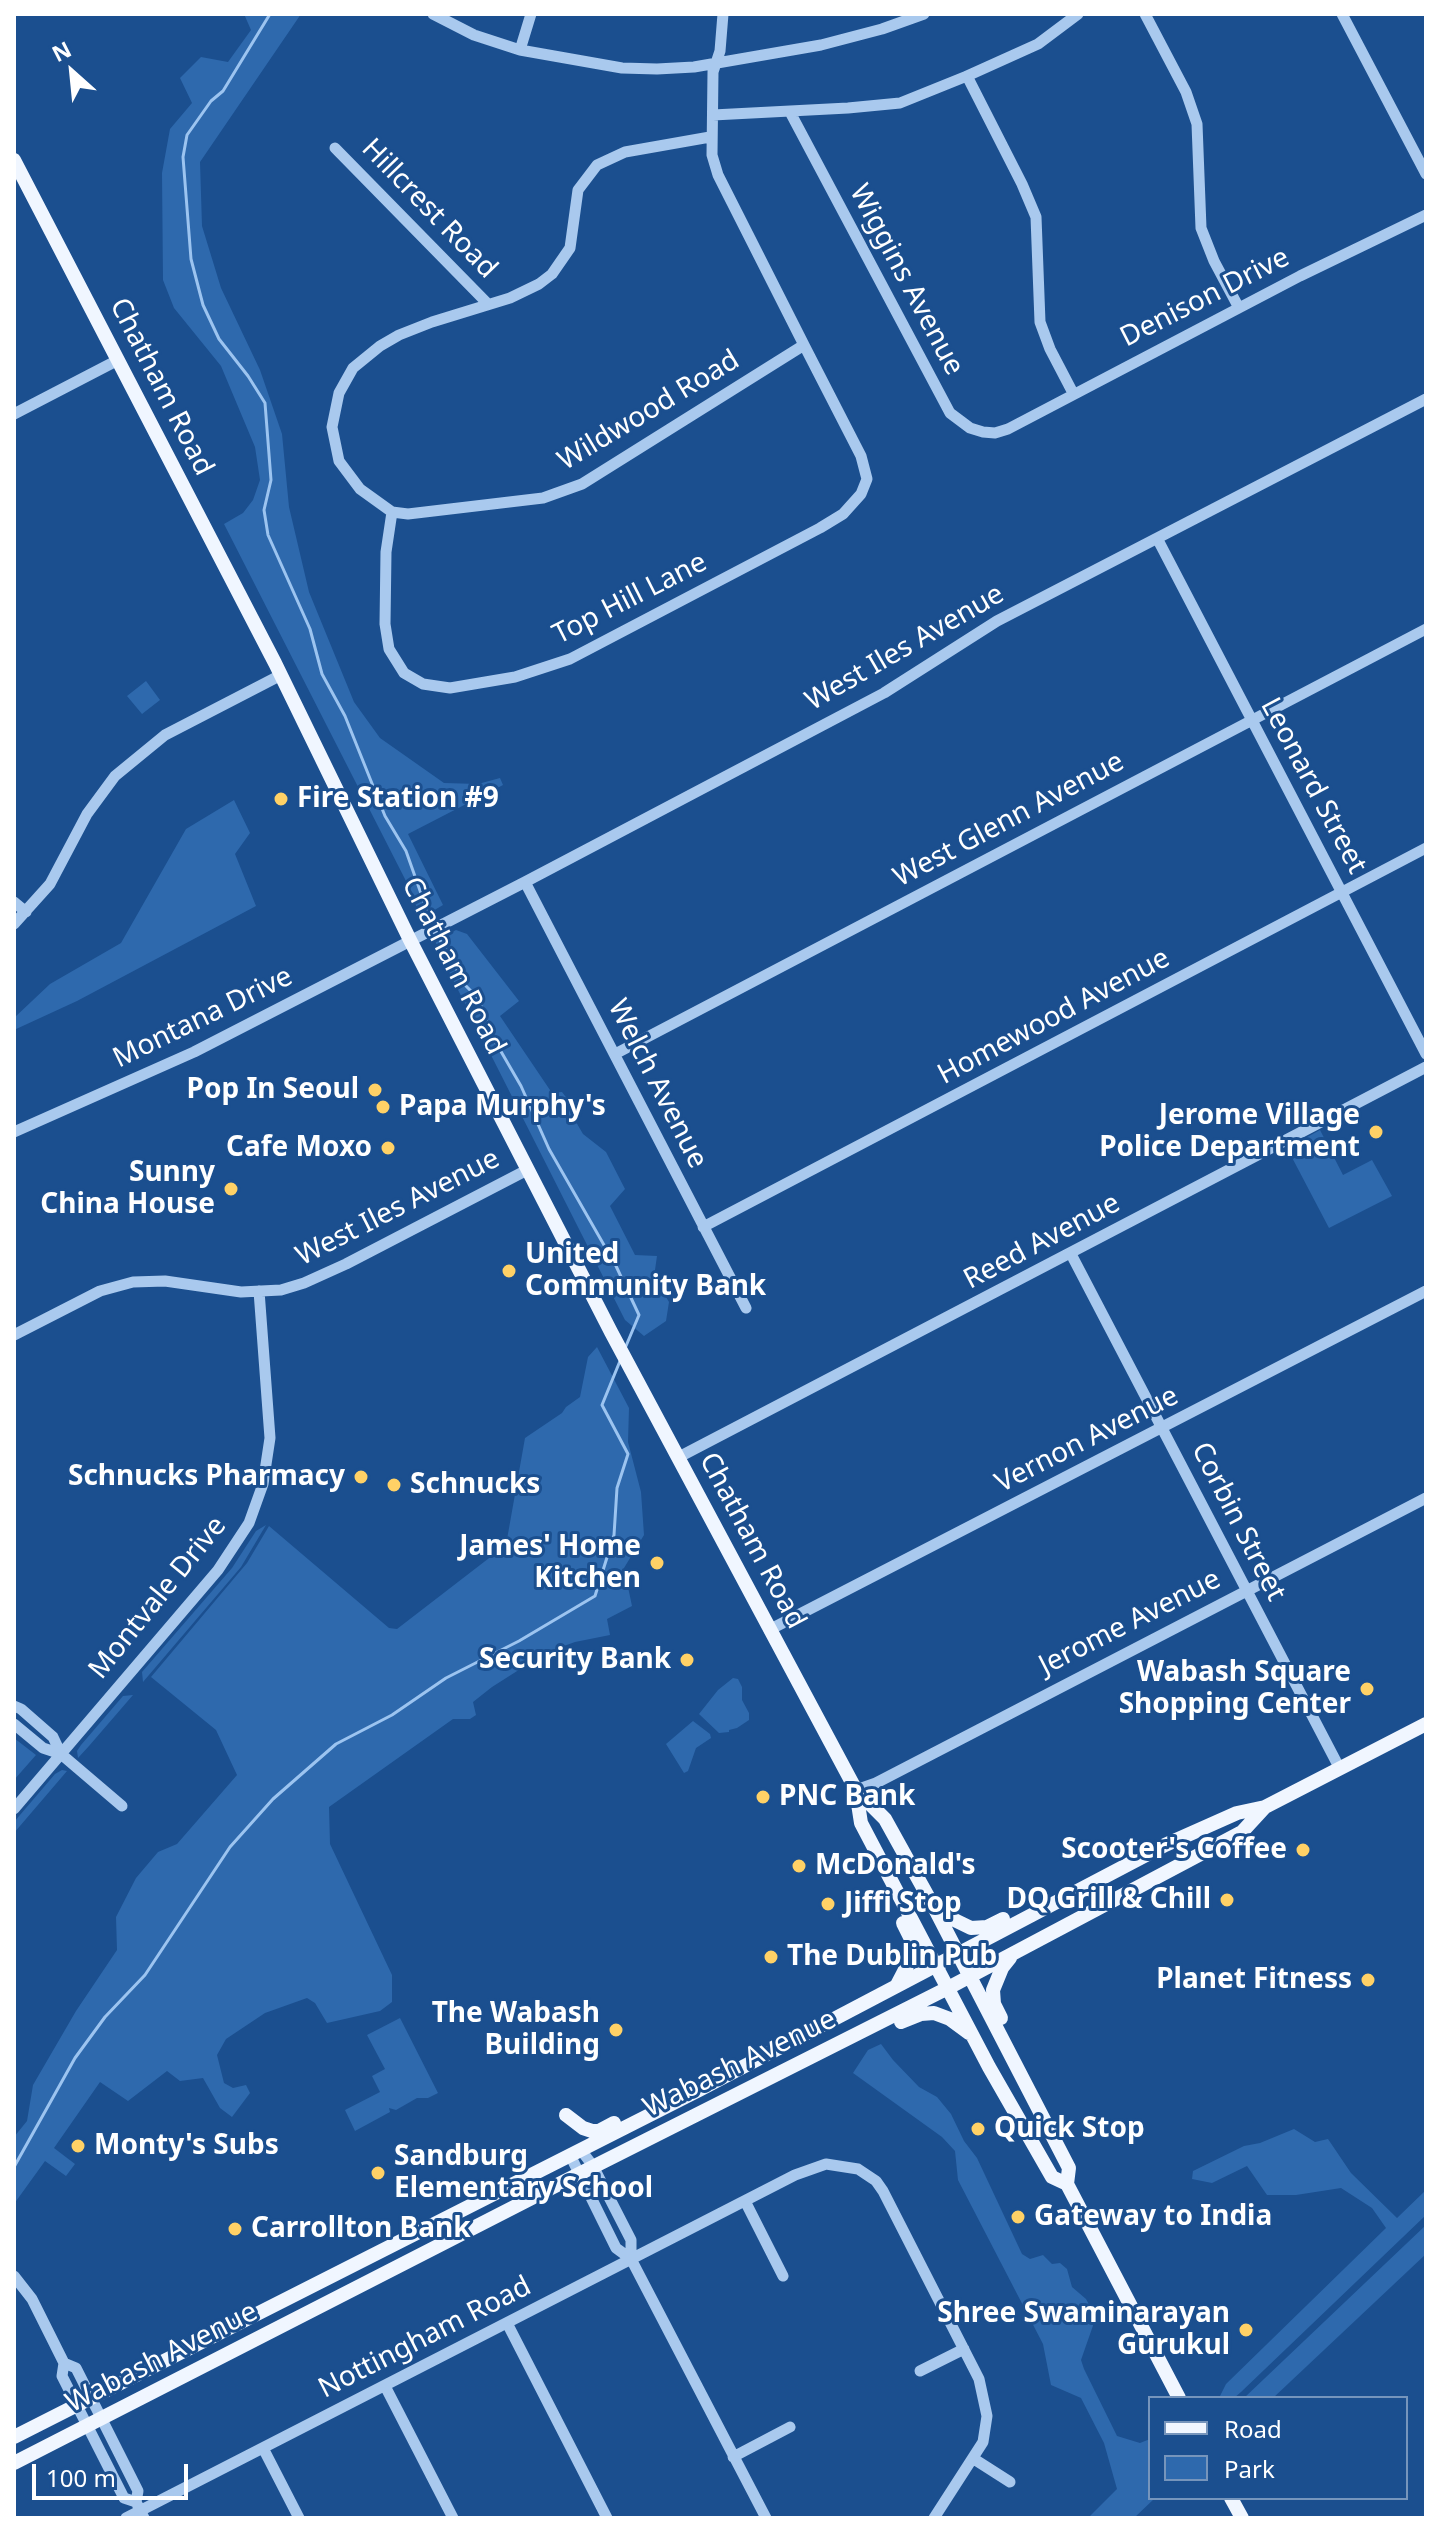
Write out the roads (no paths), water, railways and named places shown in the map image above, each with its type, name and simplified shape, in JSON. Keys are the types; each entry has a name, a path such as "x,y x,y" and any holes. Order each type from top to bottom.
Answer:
{"main road":[{"name":"Chatham Road","path":"14,160 19,181 118,360 281,675 410,940 611,1332 856,1790 885,1819 936,1911 1069,2168 1067,2184 1178,2396"},
{"name":"Wabash Avenue","path":"14,2437 699,2090 1165,1845 1237,1813 1265,1807 1426,1724"},
{"name":"Chatham Road","path":"856,1790 861,1823 973,2037 1052,2177 1067,2184"},
{"name":"Wabash Avenue","path":"14,2463 579,2173 970,1977 1242,1832 1265,1807"},
{"path":"867,1834 875,1867 911,1939 909,1962 897,1985"},
{"path":"936,1911 965,1926 980,1928 1032,1904 1052,1904"},
{"path":"1015,1952 1002,1968 996,1982 994,2004 1024,2062 1024,2081"},
{"path":"744,2091 782,2083 921,2014 941,2015 973,2037"},
{"path":"566,2115 583,2128 599,2131 667,2096 699,2090"},
{"path":"1232,2500 1242,2518"}],"street":[{"path":"433,14 474,35 520,50 622,68 657,69 716,63 821,45 924,14"},
{"path":"520,50 531,14"},
{"path":"723,14 720,51 713,72 710,137 718,175 804,345"},
{"path":"713,115 900,103 1038,44 1078,14"},
{"path":"1145,14 1186,92 1197,124 1201,228 1214,261 1239,308"},
{"path":"1342,14 1426,174"},
{"path":"967,76 1036,217 1040,322 1073,393"},
{"name":"Wiggins Avenue","path":"790,112 950,413 970,428 995,433 1008,429"},
{"path":"392,512 360,489 339,461 332,415 344,381 367,356 399,335 525,291 552,274 570,248 578,190 597,165 625,152 710,137"},
{"name":"Hillcrest Road","path":"335,148 488,304"},
{"name":"Denison Drive","path":"1008,429 1239,308 1426,215"},
{"name":"Top Hill Lane","path":"392,512 386,552 385,624 389,649 404,673 423,684 450,688 515,677 570,659 820,528 843,514 861,494 867,479 861,456 804,345"},
{"name":"Wildwood Road","path":"392,512 426,513 512,503 568,490 804,345"},
{"path":"14,414 118,360"},
{"name":"West Iles Avenue","path":"410,940 884,693 997,621 1426,399"},
{"name":"Leonard Street","path":"1158,540 1426,1054"},
{"name":"West Glenn Avenue","path":"615,1054 1426,629"},
{"path":"14,924 50,884 87,814 115,776 165,735 281,675"},
{"name":"Homewood Avenue","path":"703,1227 1426,848"},
{"name":"Welch Avenue","path":"525,882 746,1308"},
{"path":"14,902 26,912"},
{"name":"Montana Drive","path":"14,1132 194,1052 410,940"},
{"name":"Reed Avenue","path":"679,1457 1426,1067"},
{"name":"West Iles Avenue","path":"14,1335 100,1291 133,1282 149,1280 229,1291 281,1290 321,1276 527,1170"},
{"name":"Corbin Street","path":"1071,1254 1340,1769"},
{"name":"Montvale Drive","path":"14,1809 229,1555 254,1510 267,1466 271,1426 259,1291"},
{"name":"Vernon Avenue","path":"769,1630 1426,1291"},
{"name":"Jerome Avenue","path":"856,1790 876,1783 1426,1498"},
{"path":"14,1706 53,1737 61,1754"},
{"path":"14,1724 43,1748 61,1754 122,1806"},
{"path":"575,2152 593,2166 631,2240 631,2259"},
{"path":"575,2152 579,2173 616,2248 631,2259 766,2518"},
{"name":"Nottingham Road","path":"126,2518 810,2168 826,2164 846,2166 876,2181 890,2201 979,2379 987,2416 983,2442 934,2518"},
{"path":"745,2201 783,2276"},
{"path":"14,2276 32,2299 64,2363 62,2376 77,2405 94,2421"},
{"path":"507,2323 607,2518"},
{"path":"920,2371 964,2349"},
{"path":"64,2363 76,2368 91,2398 94,2421 124,2498 140,2510"},
{"path":"385,2386 453,2518"},
{"path":"733,2457 790,2427"},
{"path":"263,2448 299,2518"},
{"path":"974,2459 1010,2482"}],"waterway":[{"path":"270,14 223,91 211,101 187,135 183,157 191,259 203,305 219,339 265,403 271,480 264,510 268,535 310,629 322,674 345,716 385,816 406,851 429,916"},
{"path":"440,940 466,986 478,998 492,1036 521,1086 549,1149 616,1266 639,1315 626,1346"},
{"path":"14,2167 75,2058 105,2017 145,1975 230,1847 273,1799 336,1744 392,1715 446,1678 519,1641 595,1596 614,1535 617,1488 628,1454 602,1405 620,1361"}],"place":[{"name":"Fire Station #9","path":"281,799"},
{"name":"Pop In Seoul","path":"375,1090"},
{"name":"Papa Murphy's","path":"383,1107"},
{"name":"Jerome Village Police Department","path":"1376,1132"},
{"name":"Cafe Moxo","path":"388,1148"},
{"name":"Sunny China House","path":"231,1189"},
{"name":"United Community Bank","path":"509,1271"},
{"name":"Schnucks Pharmacy","path":"361,1477"},
{"name":"Schnucks","path":"394,1485"},
{"name":"James' Home Kitchen","path":"657,1563"},
{"name":"Security Bank","path":"687,1660"},
{"name":"Wabash Square Shopping Center","path":"1367,1689"},
{"name":"PNC Bank","path":"763,1797"},
{"name":"Scooter's Coffee","path":"1303,1850"},
{"name":"McDonald's","path":"799,1866"},
{"name":"DQ Grill & Chill","path":"1227,1900"},
{"name":"Jiffi Stop","path":"828,1904"},
{"name":"The Dublin Pub","path":"771,1957"},
{"name":"Planet Fitness","path":"1368,1980"},
{"name":"The Wabash Building","path":"616,2030"},
{"name":"Quick Stop","path":"978,2129"},
{"name":"Monty's Subs","path":"78,2146"},
{"name":"Sandburg Elementary School","path":"378,2173"},
{"name":"Gateway to India","path":"1018,2217"},
{"name":"Carrollton Bank","path":"235,2229"},
{"name":"Shree Swaminarayan Gurukul","path":"1246,2330"}]}
